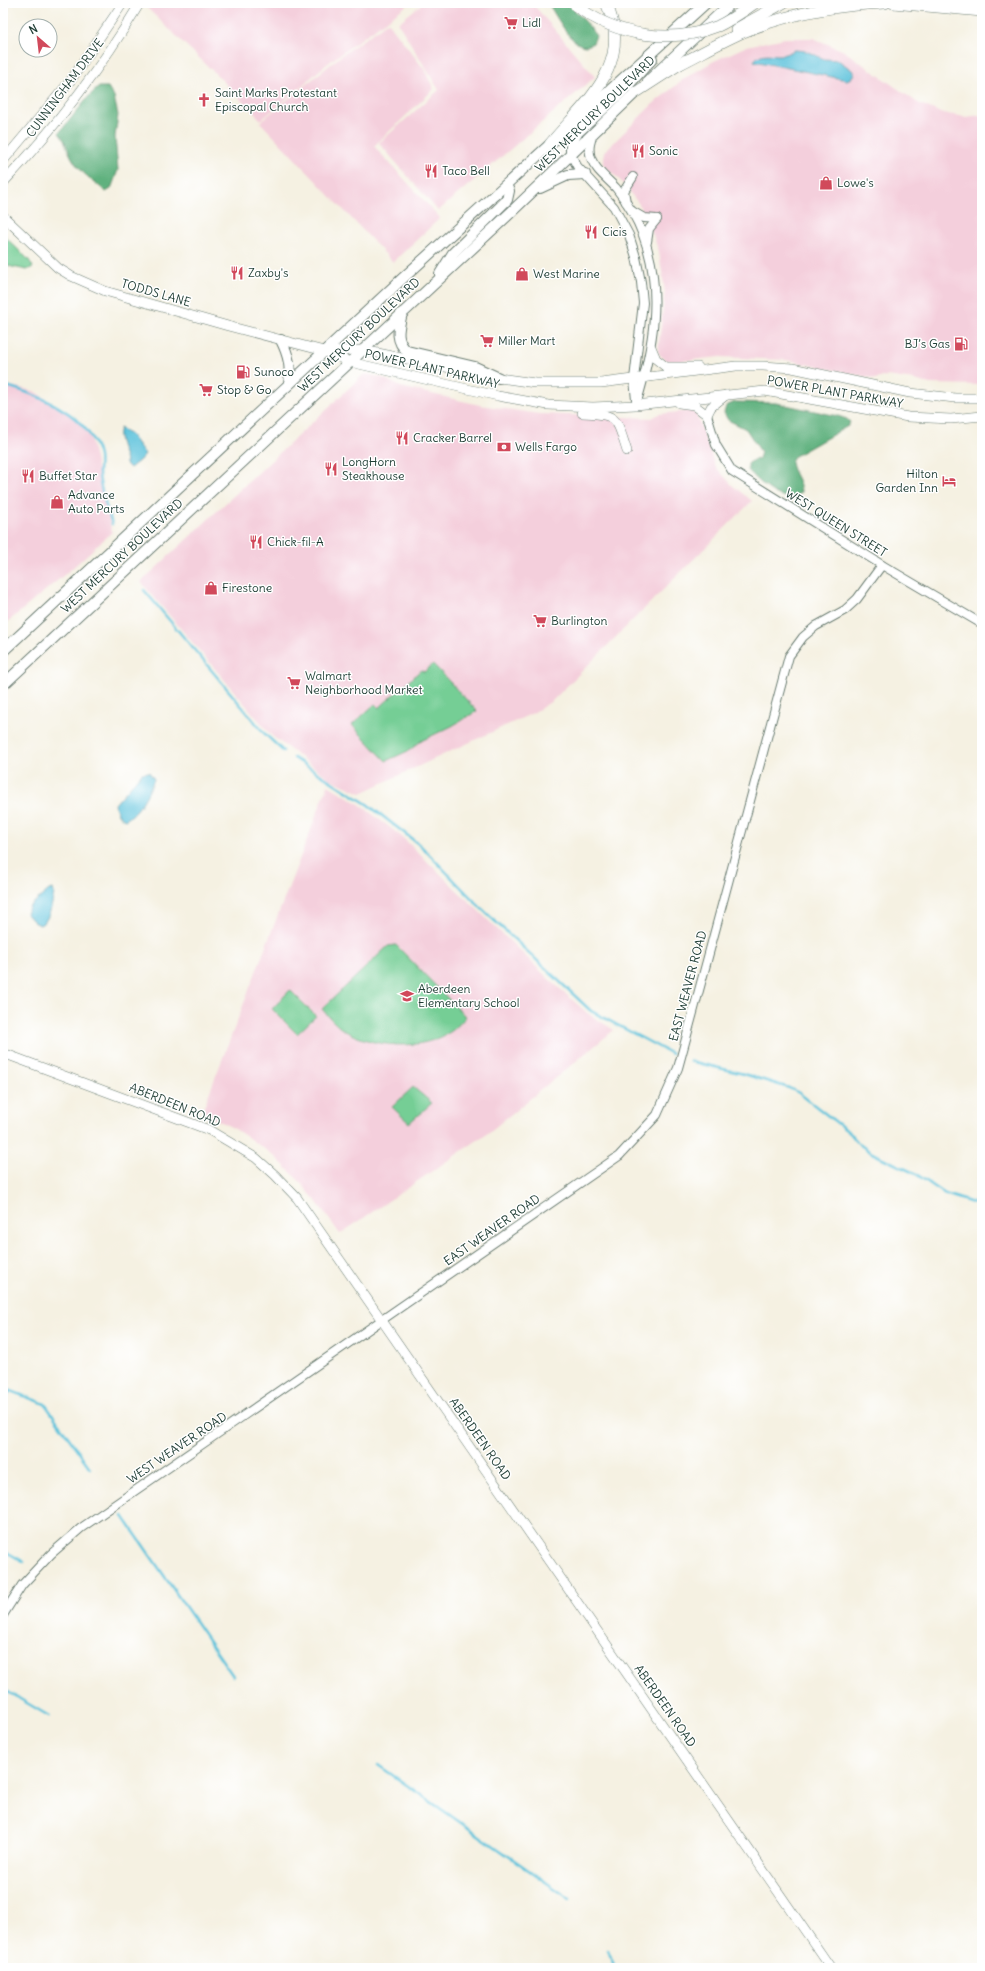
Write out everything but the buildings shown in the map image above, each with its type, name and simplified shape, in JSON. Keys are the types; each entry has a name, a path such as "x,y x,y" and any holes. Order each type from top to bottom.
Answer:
{"highway":[{"path":"550,144 576,112 594,94 606,76 612,56 614,38 610,13 606,3"},
{"path":"574,5 592,18 608,26 639,35 665,37 718,26 755,3"},
{"path":"635,93 702,48 783,3"},
{"path":"680,64 734,36 766,23 828,8 885,3"},
{"path":"893,3 982,11"}],"main road":[{"name":"CUNNINGHAM DRIVE","path":"3,161 71,80 123,3"},
{"name":"CUNNINGHAM DRIVE","path":"3,183 31,153 73,102 104,60 140,3"},
{"name":"WEST MERCURY BOULEVARD","path":"3,651 324,351 706,3"},
{"name":"WEST MERCURY BOULEVARD","path":"3,685 532,193 635,93 732,3"},
{"path":"571,155 571,143 574,136 644,69 662,44"},
{"path":"532,193 568,175 586,174"},
{"path":"434,284 453,253 507,200 509,192 506,185"},
{"name":"TODDS LANE","path":"3,216 43,255 70,276 105,291 129,299 324,351"},
{"path":"402,313 398,337 401,345 407,351 475,367 499,378"},
{"path":"281,340 289,357 291,368 289,384"},
{"path":"651,347 656,359 666,367 689,366 715,369"},
{"name":"POWER PLANT PARKWAY","path":"324,351 363,350 499,378 557,384 645,378 749,366 776,366 904,392 955,398 982,398"},
{"name":"POWER PLANT PARKWAY","path":"324,351 350,362 498,396 548,405 593,407 668,401 754,391 777,392 882,413 916,418 951,419 982,416"},
{"path":"668,401 694,405 707,415 711,407 718,399 729,393"},
{"path":"548,405 576,413 604,414 612,417 619,427 627,451"},
{"name":"ABERDEEN ROAD","path":"3,1053 188,1121 220,1135 244,1150 275,1175 297,1198 831,1968"}],"street":[{"path":"594,132 590,144 590,154 596,166 628,206 642,217 657,219 649,229 646,244"},
{"path":"571,155 608,200 619,216 630,239 639,269 642,290 642,309 634,379 636,404"},
{"path":"609,181 621,183 633,177 624,191 628,206 646,244 653,272 655,293 651,347 645,378 636,404"},
{"name":"WEST QUEEN STREET","path":"707,415 716,445 732,471 882,565 982,624"},
{"name":"EAST WEAVER ROAD","path":"382,1320 619,1156 657,1115 678,1068 688,1035 789,656 803,637 816,626 845,610 857,599 882,565"},
{"name":"WEST WEAVER ROAD","path":"3,1615 22,1585 51,1554 80,1528 382,1320"}],"shaded area":[{"path":"147,3 410,3 327,64 261,120 217,75 145,6"},
{"path":"423,3 532,3 595,77 438,211 379,143 439,90 398,23"},
{"path":"388,22 424,69 434,89 374,146 440,218 393,262 260,122 342,55"},
{"path":"785,38 813,38 844,51 918,103 941,113 966,117 982,115 982,385 930,384 887,376 876,379 787,360 720,357 671,362 660,355 658,351 665,292 659,252 652,232 639,204 619,179 603,165 605,151 653,104 685,78 714,61 747,46"},
{"path":"367,374 383,378 401,387 480,405 539,414 652,418 659,414 689,411 696,413 715,466 732,485 752,501 552,701 533,713 361,793 330,779 272,736 141,582 363,375"},
{"path":"3,384 34,391 75,418 90,437 112,532 70,570 3,626"},
{"name":"Aberdeen Elementary School","path":"328,785 358,803 402,837 549,979 587,1013 614,1030 488,1133 340,1234 296,1177 272,1154 235,1129 202,1112"}],"green space":[{"path":"562,2 572,8 586,22 596,36 593,43 585,46 576,42 563,27 548,3"},
{"path":"99,87 108,87 114,97 118,115 115,137 118,170 111,189 106,192 75,163 59,133 90,95"},
{"path":"3,235 29,260 33,267 27,270 3,265"},
{"path":"735,402 776,403 838,416 847,419 850,422 848,426 795,456 791,462 800,484 801,492 795,496 788,497 773,492 748,470 748,464 753,460 759,459 761,452 746,429 728,420 724,413 726,406"},
{"path":"433,664 477,711 452,726 421,741 410,750 386,761 352,725 375,704 379,708 421,670 424,672"},
{"path":"396,945 466,1017 453,1030 441,1037 428,1042 398,1045 368,1040 342,1029 322,1009 388,946"},
{"path":"290,990 316,1016 297,1034 272,1009"},
{"path":"413,1087 432,1103 409,1123 392,1107"}],"water":[{"path":"795,50 806,51 824,59 838,60 852,70 854,74 847,80 754,61 763,55 782,55"},
{"path":"120,428 131,435 145,454 130,468 126,464 120,441"},
{"path":"149,772 154,779 146,796 139,808 130,817 125,820 123,819 118,814 115,804 142,773"},
{"path":"53,889 54,893 50,911 46,920 40,925 34,922 26,913 30,906 49,890"}],"waterway":[{"path":"3,385 32,394 61,408 85,429 94,441 99,456 101,487 112,524"},
{"path":"144,590 265,734 283,751"},
{"path":"294,758 367,804 421,846 481,908 591,1011 672,1054"},
{"path":"690,1061 744,1074 789,1088 799,1093 850,1133 859,1144 872,1153 916,1174 945,1194 982,1206"},
{"path":"3,1388 45,1404 90,1468"},
{"path":"3,1403 9,1392"},
{"path":"123,1516 233,1676"},
{"path":"3,1550 24,1562"},
{"path":"3,1689 49,1716"},
{"path":"378,1765 570,1899"},
{"path":"608,1950 615,1968"},
{"path":"3,1963 12,1968"}],"place":[{"name":"Lidl","path":"511,23"},
{"name":"Saint Marks Protestant Episcopal Church","path":"204,100"},
{"name":"Sonic","path":"638,151"},
{"name":"Taco Bell","path":"431,171"},
{"name":"Lowe's","path":"826,183"},
{"name":"Cicis","path":"591,232"},
{"name":"Zaxby's","path":"237,273"},
{"name":"West Marine","path":"522,274"},
{"name":"Miller Mart","path":"487,341"},
{"name":"BJ’s Gas","path":"961,344"},
{"name":"Sunoco","path":"243,372"},
{"name":"Stop & Go","path":"206,390"},
{"name":"Cracker Barrel","path":"402,438"},
{"name":"Wells Fargo","path":"504,447"},
{"name":"LongHorn Steakhouse","path":"331,469"},
{"name":"Buffet Star","path":"28,476"},
{"name":"Hilton Garden Inn","path":"949,481"},
{"name":"Advance Auto Parts","path":"57,502"},
{"name":"Chick-fil-A","path":"256,542"},
{"name":"Firestone","path":"211,588"},
{"name":"Burlington","path":"540,621"},
{"name":"Walmart Neighborhood Market","path":"294,683"},
{"name":"Aberdeen Elementary School","path":"407,996"}]}
